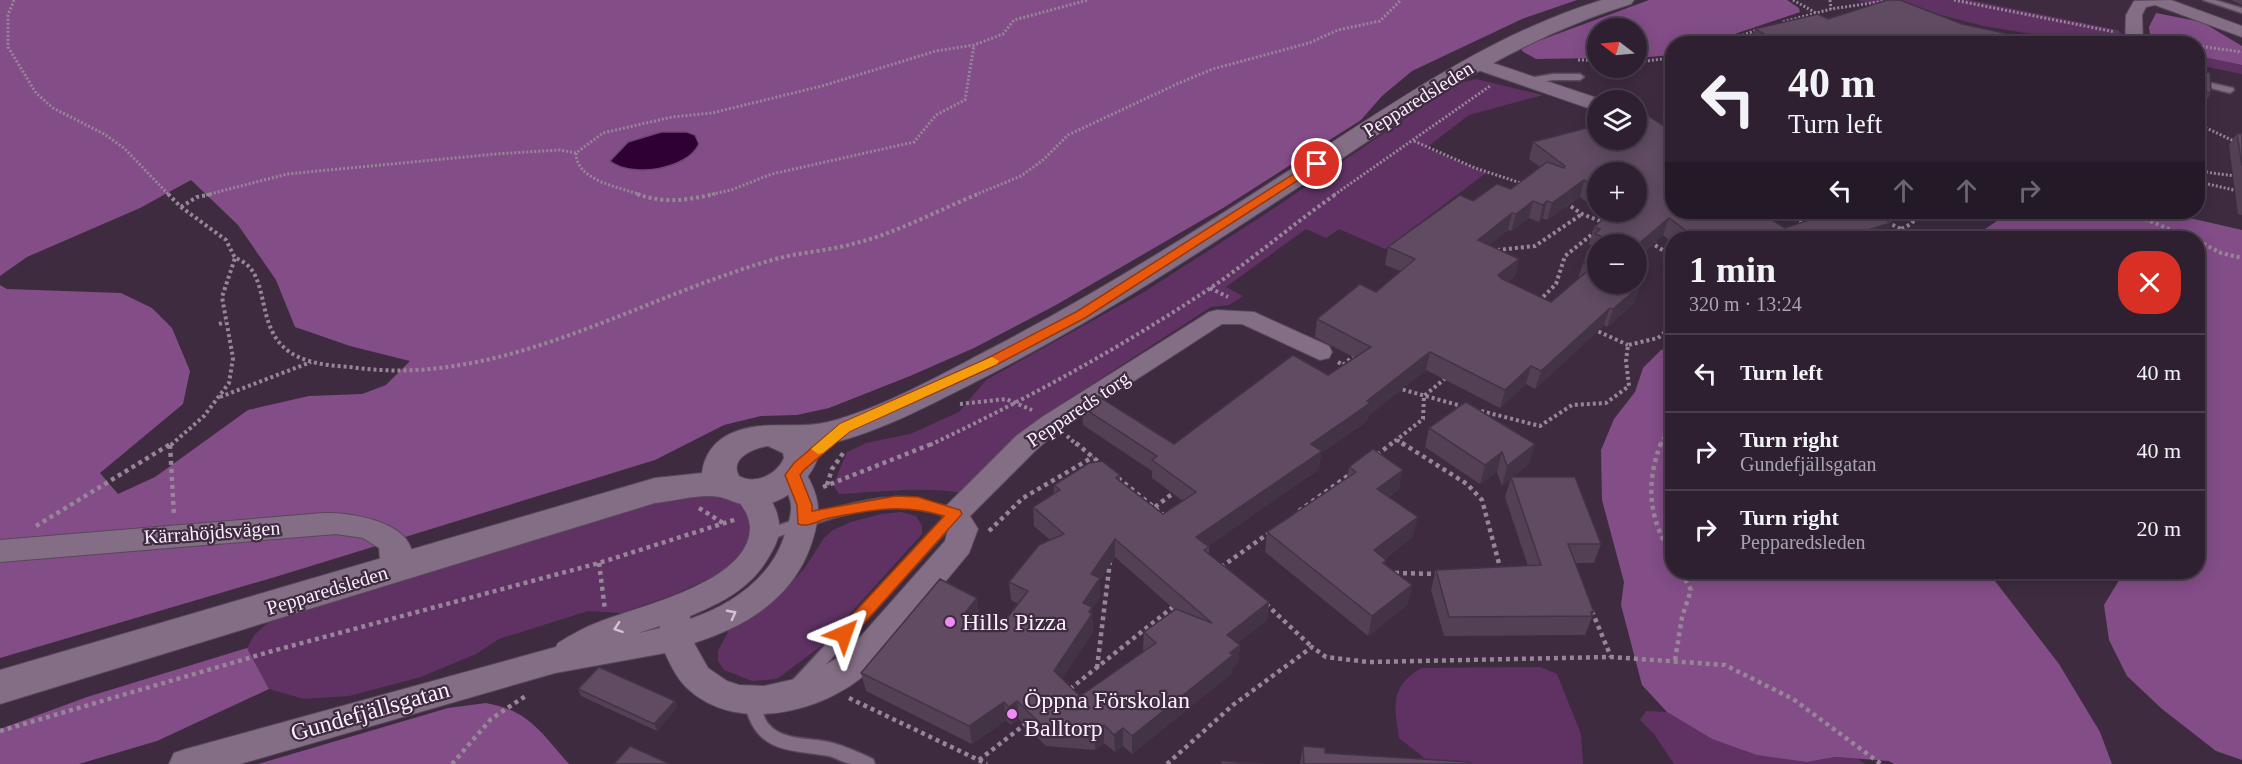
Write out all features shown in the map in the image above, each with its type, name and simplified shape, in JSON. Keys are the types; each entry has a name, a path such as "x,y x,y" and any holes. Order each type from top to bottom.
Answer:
{"street":[{"name":"Pepparedsleden","path":"0,687 654,491 701,485 750,506 772,488 801,480 846,438 1080,315 1475,63 1550,26 1624,0"},
{"path":"2134,36 2134,15 2140,4 2156,0 2242,32"},
{"path":"1475,63 1587,101"},
{"name":"Peppareds torg","path":"955,514 1026,442 1051,423 1217,317 1227,315 1246,317 1327,362"},
{"name":"Pepparedsleden","path":"654,491 748,438 762,435 801,480"},
{"path":"731,447 719,465 719,474 750,506"},
{"name":"Gundefjällsgatan","path":"676,622 728,617 761,597 781,579 794,560 800,543 801,480"},
{"name":"Gundefjällsgatan","path":"186,764 555,660 609,653 676,622 708,595 727,584 756,554 750,506"},
{"path":"676,622 680,652 690,670 703,684 720,694 754,700 785,698 822,686 840,676 857,662 959,545 963,529 955,514"},
{"name":"Kärrahöjdsvägen","path":"8,550 176,533 332,523 374,530 381,535 397,550 396,569"}],"lane":[{"path":"2207,0 2242,11"},
{"path":"1529,81 1552,77 1580,77"},
{"path":"2205,85 2230,90"},
{"path":"750,506 801,480 825,513 896,501 928,505 955,514"},
{"path":"754,700 754,715 761,728 778,740 795,746 829,749 867,764"}],"path":[{"path":"14,0 8,15 6,31 8,47 36,93 54,108 104,134 123,148 181,207 226,240 235,258 241,260 256,276 271,330 279,345 291,355 312,362 381,372 443,370 525,351 772,260 858,243 1021,176 1043,160 1068,135 1179,83 1213,69 1309,44 1338,30 1380,21 1401,0"},
{"path":"181,207 197,197 240,188 287,174 496,154 560,150 576,153 603,133 672,117 712,113 822,86 936,51 974,45 1003,34 1014,20 1088,0"},
{"path":"1793,0 1827,19"},
{"path":"1830,0 1832,9"},
{"path":"1772,25 1832,9 1892,0"},
{"path":"1954,0 2116,36"},
{"path":"1740,36 1761,28"},
{"path":"576,153 576,159 586,175 655,200 682,201 731,190 771,174 914,142 936,114 965,100 974,45"},
{"path":"2205,47 2242,52"},
{"path":"1647,61 1665,59"},
{"path":"1569,60 1587,60"},
{"path":"801,480 921,448 1021,402 1120,345 1210,288 1333,196 1507,74"},
{"path":"2205,127 2242,145"},
{"path":"1413,141 1475,168 1527,186"},
{"path":"2205,171 2242,177"},
{"path":"2208,184 2242,192"},
{"path":"1556,198 1582,214 1613,227"},
{"path":"1491,253 1535,246 1582,214"},
{"path":"1796,219 1807,226 1800,230"},
{"path":"1882,219 1904,231"},
{"path":"1901,229 1911,224 1915,219"},
{"path":"2145,219 2175,231"},
{"path":"1530,308 1556,284 1565,256 1610,222"},
{"path":"1647,241 1665,252"},
{"path":"2205,245 2221,253 2242,258"},
{"path":"8,550 39,522 170,444 204,416 220,397 229,383 233,358 222,297 235,258"},
{"path":"1537,302 1547,307"},
{"path":"219,324 225,322"},
{"path":"1588,326 1628,345 1657,339 1665,335"},
{"path":"1390,385 1540,426 1549,423 1572,405 1607,405 1629,386 1626,361 1628,345"},
{"path":"1343,365 1361,350"},
{"path":"220,397 312,362"},
{"path":"1327,362 1343,365"},
{"path":"1327,362 1351,367"},
{"path":"1369,461 1423,419 1424,396 1449,375"},
{"path":"957,405 1002,397 1021,402 1051,423 1173,523"},
{"path":"1665,435 1652,470 1648,504 1665,546"},
{"path":"801,480 832,469 846,438"},
{"path":"1398,440 1467,484 1482,500 1502,574 1491,574"},
{"path":"170,444 176,533"},
{"path":"1293,515 1350,474"},
{"path":"1155,507 1183,486"},
{"path":"0,731 276,650 599,563 750,506"},
{"path":"1302,509 1312,515"},
{"path":"1156,522 1164,516"},
{"path":"1213,573 1276,528"},
{"path":"1097,668 1111,554"},
{"path":"1214,559 1230,573"},
{"path":"1386,567 1395,574 1443,574"},
{"path":"1675,660 1682,616 1691,590 1686,579"},
{"path":"1262,601 1326,657 1368,662 1611,657 1725,665 1793,699 1881,764"},
{"path":"1060,697 1178,603"},
{"path":"1589,603 1611,657"},
{"path":"1167,764 1233,705 1312,647"},
{"path":"452,764 491,719 530,693 555,660"},
{"path":"844,694 987,764"},
{"path":"979,760 1033,718"}],"shaded area":[{"path":"0,0 1577,0 1522,19 1412,71 1382,96 1361,120 1223,208 1056,305 974,348 910,376 829,408 797,415 761,416 724,425 655,460 285,574 0,658 0,285 7,289 121,293 152,308 172,328 190,371 183,404 100,473 118,494 155,477 248,410 309,396 362,394 386,385 410,361 350,346 295,327 276,280 238,225 191,180 140,208 27,257 0,276"},
{"path":"1649,0 1787,0 1799,8 1800,12 1729,36 1665,36 1665,56 1647,57 1647,18 1600,18"},
{"path":"1856,0 1970,0 2118,30 2124,36 2044,36 1983,26 1937,14 1924,15"},
{"path":"2156,13 2202,22 2242,46 2242,65 2205,57 2205,36 2150,36 2149,27"},
{"path":"1587,23 1587,58 1536,59 1522,51 1522,48"},
{"path":"2205,57 2242,65 2242,74 2205,66"},
{"path":"1476,79 1543,95 1469,115 1426,148 1486,173 1385,249 1339,229 1326,238 1306,229 1226,287 1243,296 1229,305 1211,307 1063,403 1014,439 963,493 916,490 839,494 833,485 847,452 866,443 910,434 959,412 986,380 1144,292 1270,211 1428,103 1463,82"},
{"path":"661,132 687,132 695,135 699,144 693,153 683,160 658,169 631,169 610,161 628,142"},
{"path":"2000,219 2194,219 2242,230 2242,760 2216,751 2162,709 2127,676 2109,640 2104,605 2120,579 2205,579 2205,231 1982,231"},
{"path":"1665,349 1665,579 1993,579 2059,664 2100,732 2112,764 1894,764 1889,761 1835,757 1807,762 1757,755 1712,739 1667,712 1642,685 1621,605 1624,582 1602,500 1601,450 1614,419 1635,392 1643,368"},
{"path":"706,493 735,500 744,508 753,522 745,550 719,574 673,595 621,613 588,611 499,639 476,654 421,677 349,696 304,699 269,689 247,648 254,635 269,622 686,494"},
{"path":"901,512 916,516 922,526 922,534 821,646 777,679 752,681 724,670 718,661 718,651 730,628 773,600 790,584 804,569 824,538 833,530 851,522 881,514"},
{"path":"247,648 269,689 157,741 79,764 0,764 0,729 87,697"},
{"path":"1540,667 1557,674 1581,734 1583,764 1438,764 1428,761 1399,738 1396,707 1399,689 1422,668"},
{"path":"486,703 514,712 534,725 569,764 258,764 448,708"},
{"path":"1646,711 1667,712 1712,739 1807,762 1835,757 1858,759 1865,764 1674,764 1654,734 1640,720"}],"building":[{"path":"1887,0 1900,0 1962,24 2018,36 1762,36 1766,35 1755,29 1818,14 1828,19"},
{"path":"2205,72 2210,73 2211,93 2205,92"},
{"path":"1647,115 1665,126 1665,219 1668,219 1647,237 1647,234 1595,234 1600,229 1594,227 1600,222 1647,222 1647,162 1587,162 1587,182 1584,180 1552,203 1547,201 1543,205 1533,201 1516,214 1512,213 1478,240 1519,259 1498,275 1502,279 1551,302 1587,271 1587,294 1631,294 1613,309 1610,308 1541,371 1531,366 1505,390 1430,352 1367,401 1370,403 1311,444 1322,451 1196,537 1209,547 1204,550 1269,602 1227,635 1240,645 1230,653 1233,655 1132,736 1123,728 1114,735 1104,725 1095,733 1045,728 1017,701 1009,707 1004,702 969,726 861,673 940,579 977,598 964,614 998,630 1028,591 1009,582 1039,545 1064,534 1033,507 1060,490 1054,485 1089,463 1102,461 1120,475 1116,478 1163,514 1196,492 1152,460 1157,456 1082,407 1098,396 1174,444 1293,355 1328,375 1371,347 1317,319 1360,284 1376,292 1415,259 1388,247 1460,195 1473,201 1497,184 1511,189 1547,162 1564,168 1565,166 1533,142 1587,128 1587,150 1647,150","holes":["1115,539 1212,623 1176,609 1144,632 1156,643 1080,696 1054,671 1092,614 1089,612 1092,607 1083,603 1100,578 1091,574"]},
{"path":"2237,133 2242,134 2242,166"},
{"path":"1670,219 1770,219 1785,228 1812,219 1884,219 1891,223 1865,231 1687,231"},
{"path":"1466,402 1535,444 1507,466 1502,452 1485,465 1429,428"},
{"path":"1373,449 1403,470 1377,489 1418,517 1374,550 1386,560 1383,563 1412,585 1372,616 1267,532 1356,472 1349,467"},
{"path":"1511,477 1575,477 1601,544 1568,544 1594,612 1591,612 1592,616 1449,617 1436,570 1541,565"},
{"path":"599,667 675,701 654,724 578,689"},
{"path":"630,746 670,764 614,764"},
{"path":"1303,746 1325,748 1325,753 1470,762 1471,764 1304,764"},
{"path":"1221,761 1263,764 1221,764"}],"slow traffic":[{"path":"818,449 845,428 992,361"}],"place":[{"name":"Hills Pizza","path":"950,622"},
{"name":"Öppna Förskolan Balltorp","path":"1012,714"}],"route":[{"path":"844,634 955,514 918,502 896,501 873,503 803,520 805,505 793,475 799,466 845,428 987,364 1080,315 1317,164"}]}
